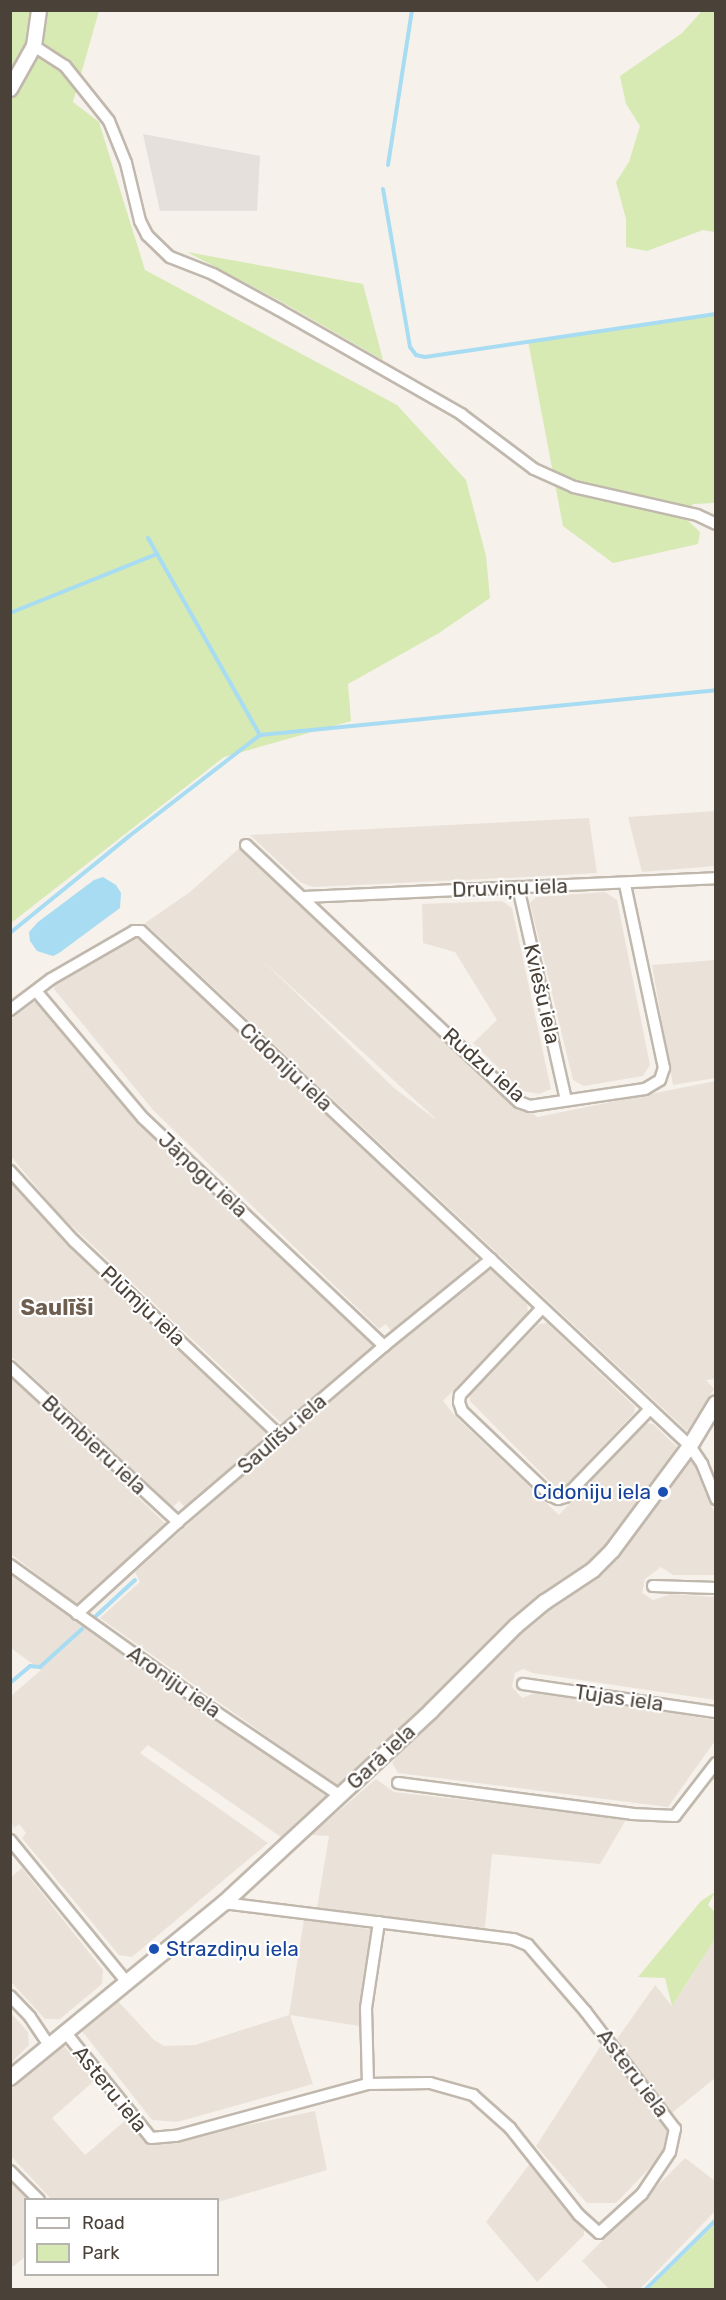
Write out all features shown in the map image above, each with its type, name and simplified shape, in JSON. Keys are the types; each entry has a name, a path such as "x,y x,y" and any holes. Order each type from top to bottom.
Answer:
{"street":[{"path":"10,89 34,46 39,10"},
{"path":"34,46 65,66 109,121 126,163 140,221 147,236 170,257 213,274 461,414 534,469 574,487 698,515 716,524"},
{"name":"Rudzu iela","path":"246,844 519,1102 530,1106 645,1089 660,1080 664,1068 625,884"},
{"name":"Druviņu iela","path":"304,897 625,884 716,878"},
{"name":"Kviešu iela","path":"518,887 566,1100"},
{"name":"Cidoniju iela","path":"10,1010 51,979 134,931 141,931 690,1446 702,1464 716,1500"},
{"name":"Jāņogu iela","path":"36,991 143,1118 384,1346"},
{"name":"Plūmju iela","path":"10,1171 74,1241 280,1436"},
{"name":"Saulīšu iela","path":"77,1614 178,1522 384,1346 491,1259"},
{"path":"542,1308 460,1395 459,1402 462,1411 551,1496 558,1499 565,1497 650,1410"},
{"name":"Bumbieru iela","path":"10,1367 178,1522"},
{"name":"Garā iela","path":"10,2078 224,1903 431,1712 516,1626 545,1602 593,1570 612,1551 690,1446 716,1403"},
{"name":"Aroniju iela","path":"10,1565 339,1796"},
{"path":"652,1586 716,1588"},
{"name":"Tūjas iela","path":"522,1684 716,1712"},
{"path":"398,1783 632,1814 675,1816 716,1762"},
{"path":"10,1840 126,1981"},
{"name":"Asteru iela","path":"64,2032 151,2138 176,2136 368,2084 430,2083 473,2095 510,2128 579,2215 598,2233 642,2194 670,2152 675,2129 586,2012 528,1945 513,1939 224,1903"},
{"path":"368,2084 366,2008 380,1922"},
{"path":"10,1996 30,2017 49,2045"},
{"path":"10,2171 38,2198"}],"shaded area":[{"path":"143,134 260,156 257,211 160,211"},
{"path":"715,811 715,866 642,872 628,817"},
{"path":"589,818 597,873 527,877 313,887 300,882 250,835"},
{"path":"245,843 537,1117 715,1081 715,1379 706,1380 714,1389 687,1431 145,923 190,892","holes":["262,960 435,1118 394,1088"]},
{"path":"605,892 617,900 650,1065 643,1076 584,1086 573,1080 530,903 536,897"},
{"path":"502,901 512,908 551,1089 539,1094 522,1091 473,1043 497,1020 455,952 423,943 422,904"},
{"path":"135,935 476,1256 476,1262 393,1334 386,1324 379,1329 153,1110 54,989 56,982"},
{"path":"715,960 715,1078 673,1085 652,965"},
{"path":"36,1001 137,1121 374,1345 287,1424 280,1422 57,1212 11,1156 10,1020"},
{"path":"10,1174 272,1439 187,1509 179,1501 173,1507 11,1356"},
{"path":"485,1270 492,1270 527,1304 528,1313 443,1401 455,1416 559,1515 646,1423 653,1424 677,1447 639,1504 593,1559 539,1596 362,1766 337,1786 100,1618 140,1582 135,1572 251,1468"},
{"path":"547,1323 635,1407 634,1413 565,1486 555,1487 470,1401 470,1394 539,1324"},
{"path":"10,1376 168,1526 77,1605 11,1554"},
{"path":"692,1459 715,1514 715,1575 673,1575 661,1567 645,1579 642,1593 653,1600 671,1594 715,1597 715,1700 533,1673 523,1669 515,1673 512,1687 522,1698 540,1691 715,1720 715,1741 668,1807 398,1773 392,1763 405,1746 530,1623 604,1570 634,1537"},
{"path":"11,1572 326,1796 281,1837 148,1745 140,1753 268,1843 132,1957 119,1955 22,1838 26,1833 19,1824 14,1828 11,1823 11,1696 41,1670 11,1648"},
{"path":"376,1779 394,1792 627,1818 600,1864 492,1854 485,1928 317,1908 329,1836 311,1835"},
{"path":"22,1868 103,1970 102,1984 60,2019 45,2019 11,1982 11,1877"},
{"path":"304,1919 374,1930 359,2026 290,2015 313,2084 177,2122 152,2120 82,2031 117,2000 154,2040 164,2046 195,2045 289,2015"},
{"path":"715,1939 715,2078 672,2113 615,2042 655,1985 672,2006"},
{"path":"11,2013 28,2032 29,2045 11,2063"},
{"path":"602,2044 667,2126 667,2150 616,2203 587,2203 536,2146"},
{"path":"63,2045 94,2081 52,2118 85,2155 127,2119 151,2145 315,2111 327,2170 219,2202 219,2198 50,2198 11,2156 10,2091"},
{"path":"685,2158 715,2181 715,2211 640,2289 609,2289 582,2261"},
{"path":"531,2162 584,2225 584,2235 537,2282 486,2222"},
{"path":"11,2182 27,2198 24,2198 24,2258 11,2268"}],"green space":[{"path":"11,11 99,11 73,102 99,122 145,270 397,405 466,480 486,556 490,598 439,633 348,684 351,721 224,757 11,923"},
{"path":"702,11 715,11 715,232 703,230 647,251 626,247 626,219 616,182 629,162 640,126 626,104 620,76 682,33"},
{"path":"187,252 363,284 383,360 282,302"},
{"path":"715,314 715,503 693,504 684,517 700,532 698,544 613,563 563,526 528,341"},
{"path":"715,1892 708,1905 715,1912 715,1939 672,2006 665,1978 638,1977 701,1901"},
{"path":"715,2224 715,2289 649,2289"}],"water":[{"path":"103,877 116,885 121,893 120,908 59,953 53,956 37,951 30,941 29,932 38,922 94,880"}],"waterway":[{"path":"388,165 412,10"},
{"path":"383,189 410,347 416,355 425,357 716,314"},
{"path":"148,538 260,735"},
{"path":"10,613 157,554"},
{"path":"10,933 128,837 260,735 716,690"},
{"path":"96,1616 135,1580"},
{"path":"10,1683 30,1666 40,1667 82,1629"},
{"path":"645,2290 716,2220"}],"place":[{"name":"Cidoniju iela","path":"663,1492"},
{"name":"Strazdiņu iela","path":"154,1949"}],"district":[{"name":"Saulīši","path":"57,1308"}]}
